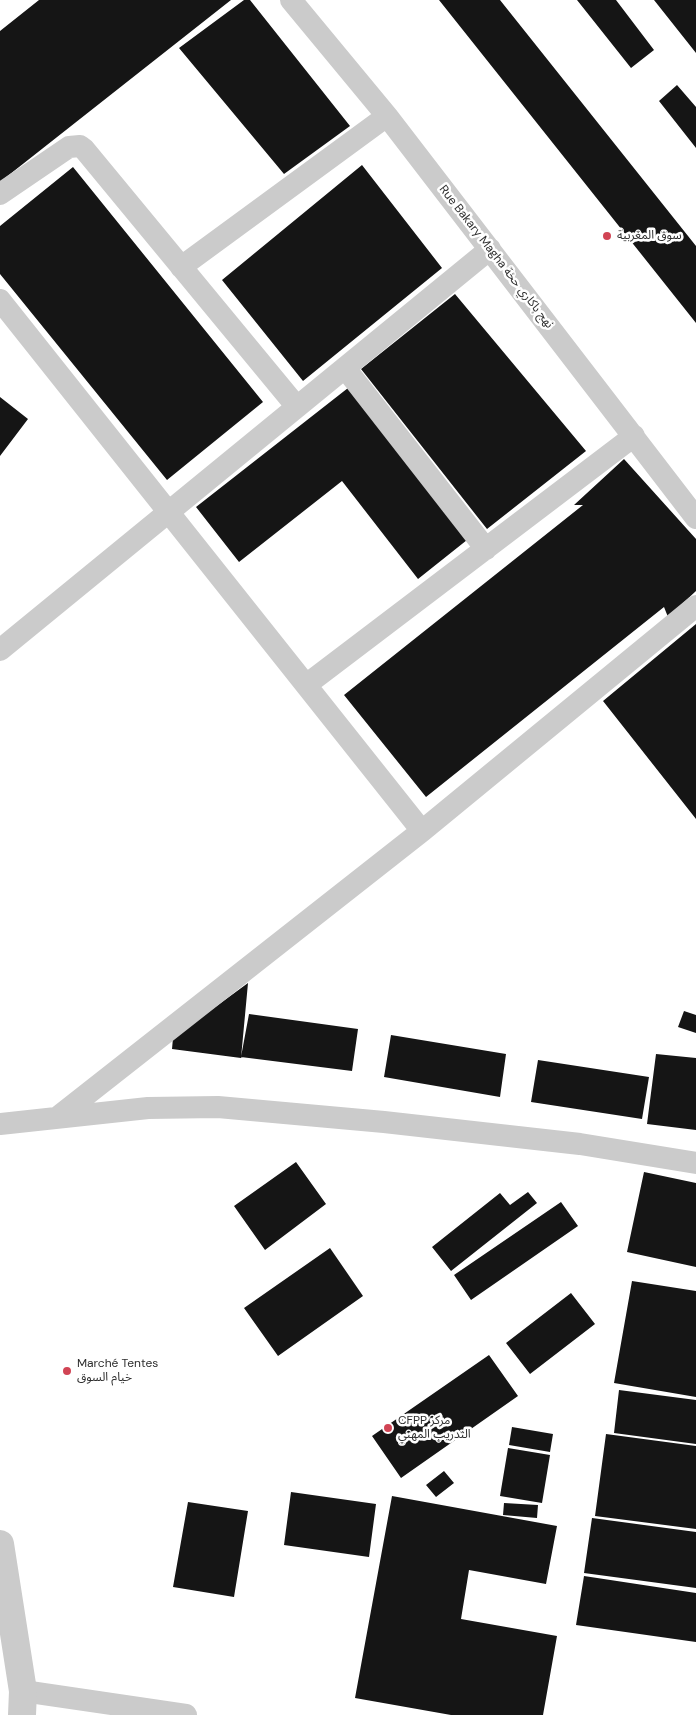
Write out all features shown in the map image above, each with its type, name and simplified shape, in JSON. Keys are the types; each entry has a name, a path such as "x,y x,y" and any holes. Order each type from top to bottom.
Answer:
{"street":[{"name":"Rue Bakary Magha نهج باكاري حخة","path":"291,0 387,116 696,518"},
{"path":"182,267 387,116"},
{"path":"0,194 69,147 80,146 298,407"},
{"path":"0,650 490,249"},
{"path":"0,300 422,831"},
{"path":"345,368 486,549"},
{"path":"306,685 634,436"},
{"path":"58,1117 422,831 696,606"},
{"path":"0,1124 148,1108 218,1107 384,1122 580,1144 696,1163"},
{"path":"0,1544 22,1703 186,1715"}],"building":[{"path":"39,0 231,0 0,182 0,31"},
{"path":"244,0 250,0 350,126 284,174 179,48"},
{"path":"439,0 500,0 696,246 696,323"},
{"path":"577,0 616,0 654,50 631,68"},
{"path":"654,0 696,0 696,53"},
{"path":"677,85 696,107 696,148 659,101"},
{"path":"362,165 442,268 303,381 222,280"},
{"path":"73,167 263,402 167,480 0,274 0,226"},
{"path":"455,294 586,451 487,529 361,369"},
{"path":"348,388 467,540 418,579 342,481 239,562 196,507"},
{"path":"0,397 28,419 0,456"},
{"path":"624,459 696,539 696,591 668,617 664,607 426,797 344,695 583,505 574,505"},
{"path":"696,624 696,819 603,701"},
{"path":"248,983 241,1058 172,1049 173,1038"},
{"path":"684,1011 696,1015 696,1033 678,1027"},
{"path":"249,1014 358,1029 352,1071 241,1057"},
{"path":"391,1035 506,1054 500,1097 384,1077"},
{"path":"656,1054 696,1058 696,1130 647,1124"},
{"path":"538,1060 649,1077 642,1119 531,1102"},
{"path":"296,1162 326,1204 265,1250 234,1206"},
{"path":"644,1172 696,1183 696,1267 627,1252"},
{"path":"528,1192 537,1203 451,1271 432,1247 500,1193 510,1205"},
{"path":"561,1202 578,1226 471,1300 454,1275"},
{"path":"330,1248 363,1296 278,1356 244,1308"},
{"path":"632,1281 696,1291 696,1397 614,1383"},
{"path":"571,1293 595,1324 530,1374 506,1343"},
{"path":"489,1355 518,1396 401,1478 372,1436"},
{"path":"619,1390 696,1400 696,1444 614,1433"},
{"path":"512,1427 553,1434 550,1452 509,1445"},
{"path":"606,1434 696,1446 696,1529 595,1516"},
{"path":"508,1448 550,1455 542,1503 500,1496"},
{"path":"444,1471 454,1483 436,1497 426,1485"},
{"path":"291,1492 376,1504 369,1557 284,1545"},
{"path":"392,1496 557,1526 546,1584 469,1570 461,1619 557,1636 543,1715 451,1715 355,1698"},
{"path":"188,1502 248,1511 234,1597 173,1587"},
{"path":"504,1503 538,1505 537,1518 503,1515"},
{"path":"592,1518 696,1532 696,1588 584,1573"},
{"path":"584,1576 696,1593 696,1642 576,1625"}],"place":[{"name":"سوق المغربية","path":"607,236"},
{"name":"Marché Tentes خيام السوق","path":"67,1371"},
{"name":"CFPP مركز التدريب المهني","path":"388,1428"}]}
